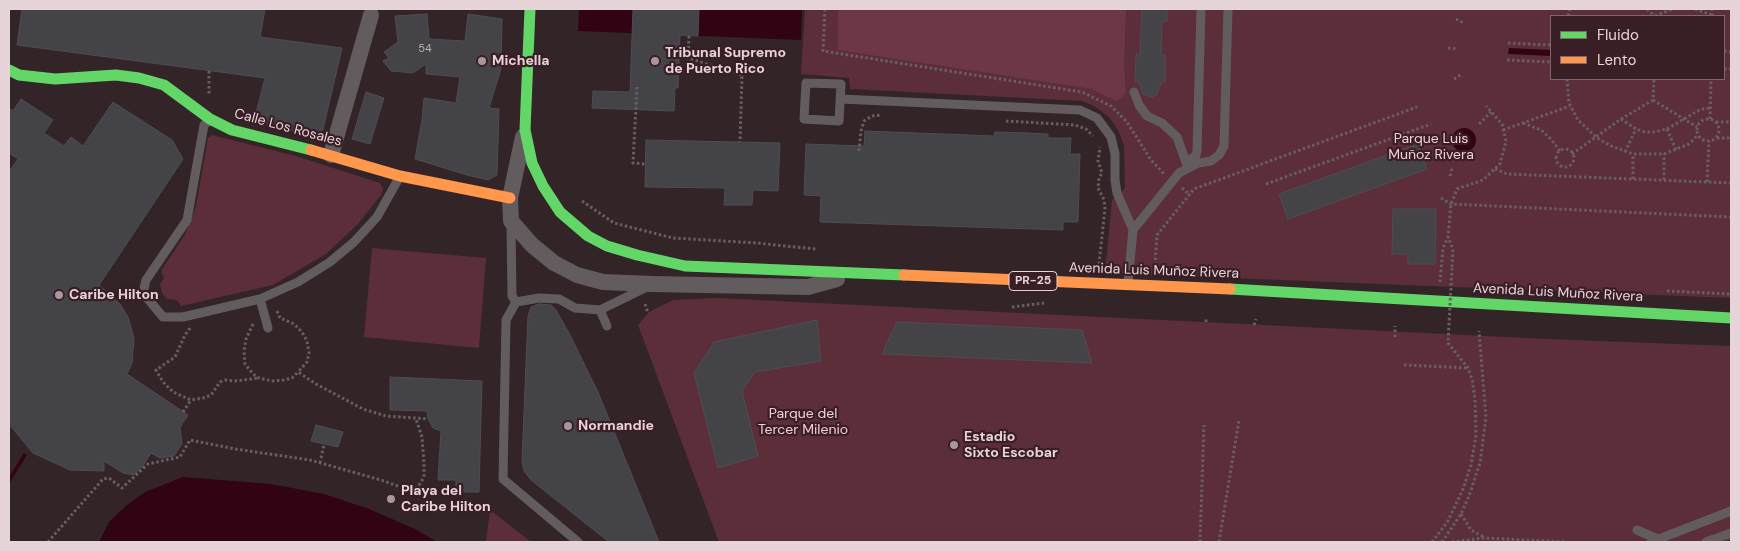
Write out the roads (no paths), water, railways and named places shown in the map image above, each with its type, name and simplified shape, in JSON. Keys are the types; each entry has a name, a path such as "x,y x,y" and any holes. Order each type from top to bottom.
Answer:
{"main road":[{"name":"Avenida Luis Muñoz Rivera","path":"530,9 525,130 532,163 543,186 560,212 588,236 607,246 685,266 1296,292 1731,318"},
{"name":"Calle Los Rosales","path":"9,70 20,75 55,79 116,75 138,78 164,85 210,119 232,130 331,155 400,176 510,198"}],"street":[{"path":"331,155 371,15"},
{"path":"525,130 510,198 511,221 532,245 554,263 577,275 603,282 808,287 856,274"}],"lane":[{"path":"1188,168 1190,160 1196,155 1197,151 1201,9"},
{"path":"1134,230 1178,173 1198,163 1211,161 1219,155 1224,146 1228,9"},
{"path":"806,83 841,84 841,99 840,121 804,119 800,107 806,83"},
{"path":"1134,92 1139,105 1147,116 1162,123 1177,137 1188,168"},
{"path":"841,99 1080,110 1097,118 1111,137 1115,154 1117,193 1134,230 1128,285"},
{"path":"210,119 204,125 187,220 146,280 143,293 163,317 183,317 260,300 298,282 330,262 354,242 377,217 400,176"},
{"path":"511,221 512,296 516,302"},
{"path":"516,302 539,298 559,299 574,308 600,310 652,284"},
{"path":"260,300 268,328"},
{"path":"516,302 506,320 502,479 578,542"},
{"path":"600,310 607,326"},
{"path":"1637,530 1657,541 1731,511"},
{"path":"1706,542 1731,533"}],"place":[{"name":"Michella","path":"482,61"},
{"name":"Tribunal Supremo de Puerto Rico","path":"655,61"},
{"name":"Caribe Hilton","path":"59,295"},
{"name":"Normandie","path":"568,426"},
{"name":"Estadio Sixto Escobar","path":"954,445"},
{"name":"Playa del Caribe Hilton","path":"391,499"}],"park label":[{"name":"Parque Luis Muñoz Rivera","path":"1431,148"},
{"name":"Parque del Tercer Milenio","path":"803,422"}]}
